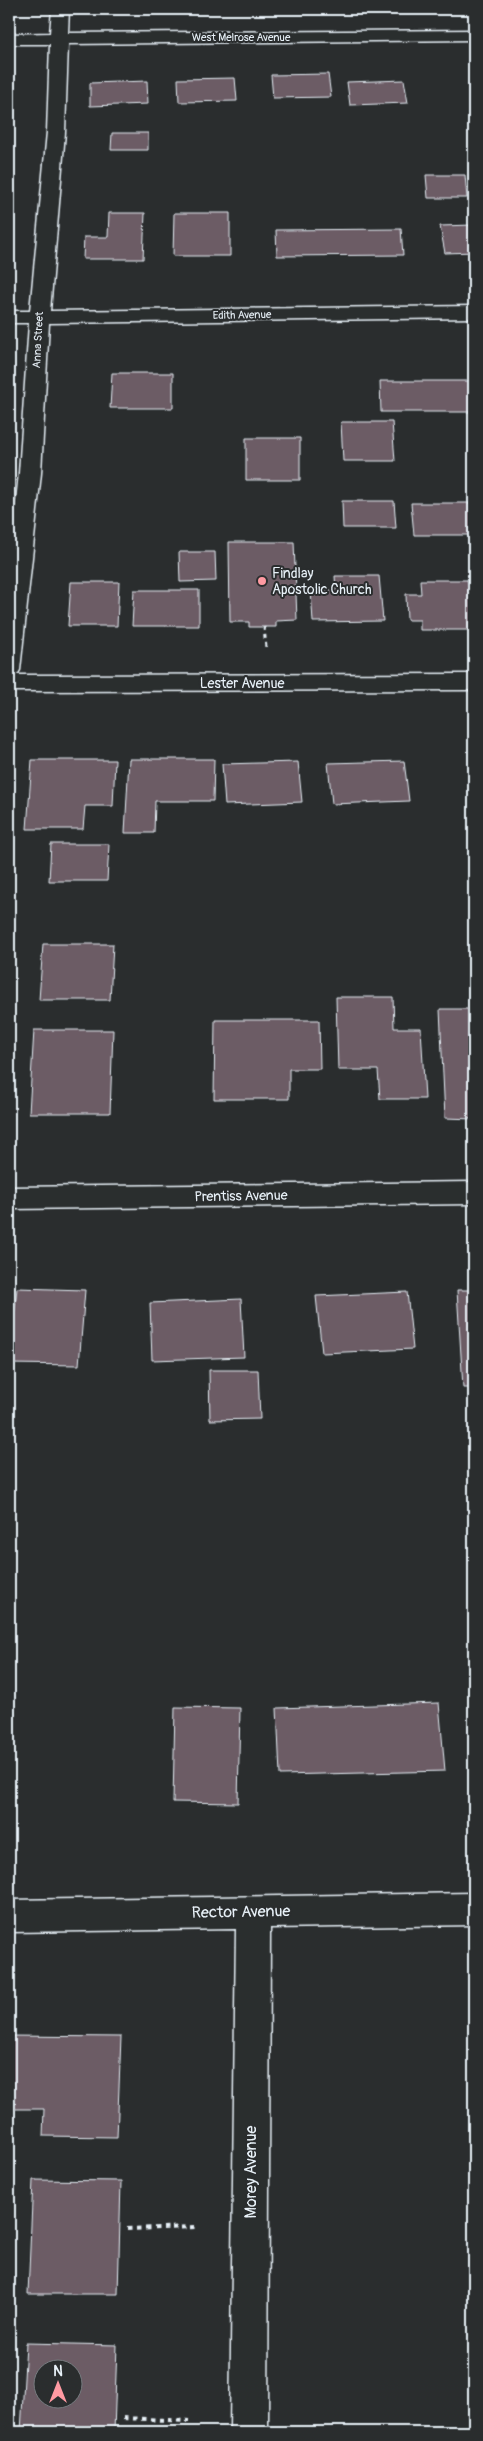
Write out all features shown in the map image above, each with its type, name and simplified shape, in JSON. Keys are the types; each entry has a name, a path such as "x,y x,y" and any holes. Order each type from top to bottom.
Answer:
{"street":[{"name":"Anna Street","path":"9,670 30,473 39,317 56,132 60,9"},
{"name":"West Melrose Avenue","path":"9,39 474,35"},
{"name":"Edith Avenue","path":"9,317 474,312"},
{"name":"Lester Avenue","path":"9,683 474,682"},
{"name":"Prentiss Avenue","path":"9,1198 474,1194"},
{"name":"Rector Avenue","path":"9,1916 474,1909"},
{"name":"Morey Avenue","path":"249,2432 254,1912"}],"path":[{"path":"264,627 266,651"},
{"path":"127,2229 194,2227"},
{"path":"123,2418 189,2421"}],"building":[{"path":"328,74 331,97 273,98 271,75"},
{"path":"235,78 237,101 179,102 178,79"},
{"path":"404,80 408,103 350,105 347,82"},
{"path":"147,81 148,104 90,106 90,83"},
{"path":"112,133 148,133 148,150 111,150"},
{"path":"426,175 465,175 467,198 428,198"},
{"path":"109,213 145,213 143,259 83,259 84,237 108,237"},
{"path":"174,213 230,213 230,256 173,256"},
{"path":"474,225 474,252 445,253 440,226"},
{"path":"401,229 403,255 277,256 276,230"},
{"path":"112,373 173,373 173,408 110,408"},
{"path":"380,381 474,381 474,412 381,412"},
{"path":"341,422 392,422 395,461 343,461"},
{"path":"246,438 300,438 300,480 246,480"},
{"path":"342,501 394,501 396,528 343,528"},
{"path":"411,503 474,503 474,535 414,535"},
{"name":"Findlay Apostolic Church","path":"229,542 294,542 297,620 276,621 276,627 249,627 249,622 230,622"},
{"path":"179,552 215,552 216,581 180,582"},
{"path":"335,576 379,576 383,621 313,622 311,590 336,590"},
{"path":"420,580 468,580 469,593 474,593 474,630 420,630 420,620 407,620 406,594 421,594"},
{"path":"71,582 119,582 117,626 68,626"},
{"path":"134,590 199,590 199,626 132,626"},
{"path":"129,759 214,759 213,801 155,801 154,833 125,833"},
{"path":"32,760 115,760 113,806 85,806 83,829 27,829"},
{"path":"404,761 409,801 332,804 328,763"},
{"path":"298,762 302,802 225,805 222,764"},
{"path":"51,844 109,844 107,881 49,881"},
{"path":"43,944 113,944 110,1000 39,1000"},
{"path":"336,997 393,997 394,1028 421,1028 425,1099 380,1099 378,1070 338,1070"},
{"path":"440,1009 474,1009 474,1119 445,1118"},
{"path":"215,1020 319,1020 320,1069 289,1069 289,1099 214,1099"},
{"path":"34,1030 113,1030 110,1113 29,1113"},
{"path":"17,1288 85,1290 79,1365 9,1364"},
{"path":"457,1290 474,1290 474,1388 463,1388"},
{"path":"407,1292 413,1349 322,1353 316,1296"},
{"path":"241,1299 244,1357 152,1360 150,1303"},
{"path":"209,1370 258,1370 260,1419 210,1420"},
{"path":"439,1703 445,1771 280,1775 277,1708"},
{"path":"175,1707 240,1708 238,1803 173,1802"},
{"path":"9,2036 121,2037 117,2137 43,2136 44,2109 9,2109"},
{"path":"33,2180 121,2181 118,2294 28,2294"},
{"path":"26,2343 117,2345 114,2432 21,2432"}],"place":[{"name":"Findlay Apostolic Church","path":"262,581"}]}
